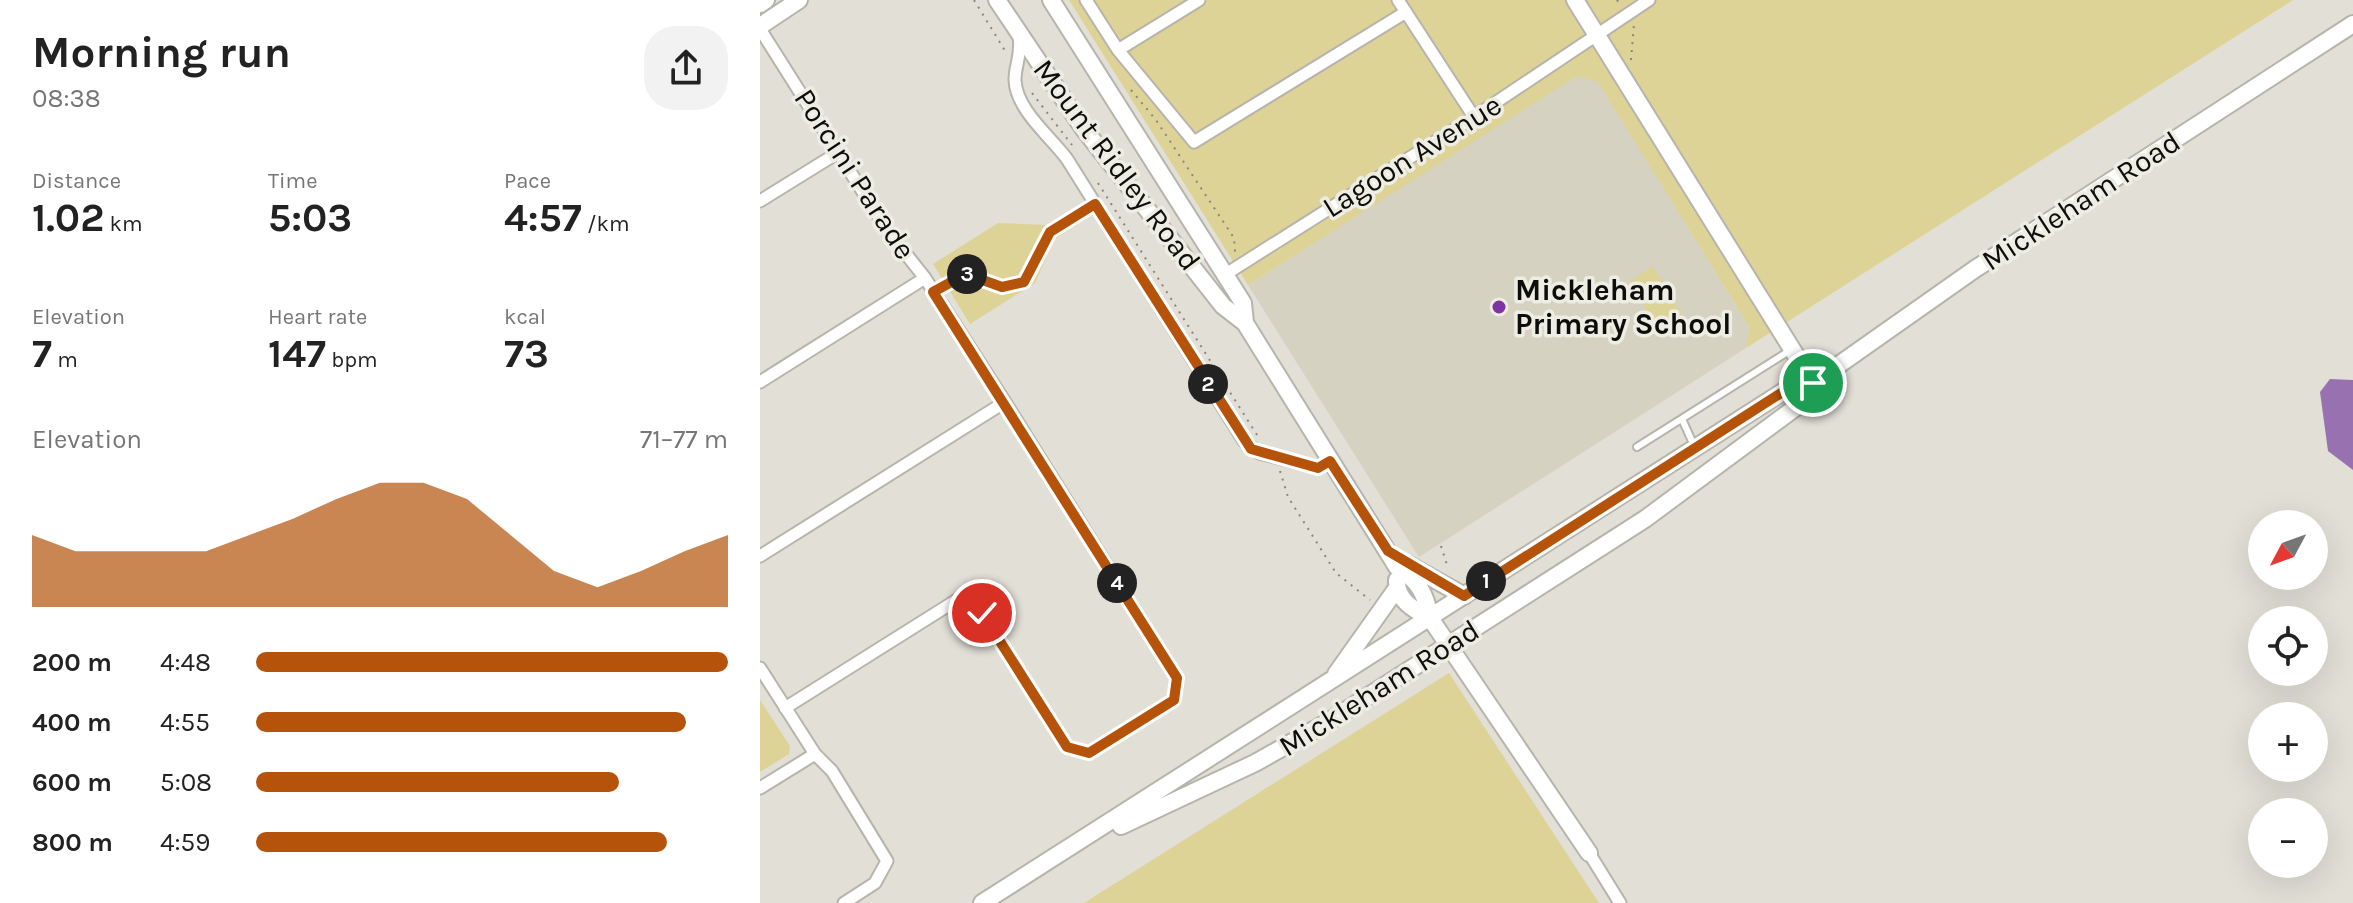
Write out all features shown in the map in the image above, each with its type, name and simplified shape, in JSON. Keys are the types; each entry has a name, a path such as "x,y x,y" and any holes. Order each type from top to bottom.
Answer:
{"main road":[{"path":"760,4 766,0"},
{"path":"760,27 799,0"},
{"name":"Mount Ridley Road","path":"997,0 1083,128 1223,306 1245,323 1388,551 1397,567 1397,588 1409,608 1430,618"},
{"name":"Mount Ridley Road","path":"1051,0 1231,271 1243,303 1245,323"},
{"path":"1575,0 1813,383"},
{"name":"Mickleham Road","path":"982,903 1792,386 1813,383 1975,269 2353,24"},
{"name":"Mickleham Road","path":"1034,870 1255,763 1328,722 1704,479 1807,399 1813,383"},
{"path":"1695,448 1704,479"},
{"path":"1388,551 1464,596"},
{"name":"Mount Ridley Road","path":"1397,567 1413,576 1427,598 1430,618 1589,853"},
{"path":"1330,682 1397,588"}],"street":[{"path":"1086,0 1118,50 1194,142 1406,12"},
{"path":"1118,50 1199,0"},
{"path":"1398,0 1474,117"},
{"name":"Lagoon Avenue","path":"1231,271 1474,117 1649,0"},
{"name":"Porcini Parade","path":"760,27 887,230 925,278 1005,402 1177,678 1174,700 1089,753 1067,747 982,613 960,598 785,708"},
{"path":"1019,32 1022,56 1015,81 1019,94 1095,204 1244,441 1259,453 1318,468 1330,461"},
{"path":"760,201 839,152"},
{"path":"760,382 925,278"},
{"path":"760,556 1005,402"},
{"path":"760,668 815,754 832,771 887,861 875,883 844,903"},
{"path":"760,788 815,754"},
{"name":"Mount Ridley Road","path":"1589,853 1620,903"}],"lane":[{"path":"1637,447 1791,350"},
{"path":"1682,419 1695,448"}],"path":[{"path":"1131,90 1156,120 1234,238 1231,271"},
{"path":"933,292 966,274 1002,287 1024,282 1050,232 1095,204"}],"shaded area":[{"path":"1069,0 2293,0 1746,348 1750,328 1598,82 1577,76 1248,285"},
{"name":"Mickleham Primary School","path":"1576,75 1598,81 1750,328 1746,348 1419,557 1248,285"},
{"path":"1078,206 1086,219 1054,240 1035,283 970,324 933,264 998,223 1048,225"},
{"path":"1653,266 1683,316 1659,330 1629,282"},
{"path":"2330,379 2353,380 2353,470 2328,451 2320,392"},
{"path":"1449,673 1599,903 1084,903"},
{"path":"760,700 790,746 789,754 760,772"}],"place":[{"name":"Mickleham Primary School","path":"1499,307"}],"route":[{"path":"982,613 1067,747 1089,753 1174,700 1177,678 933,292 966,274 1009,288 1024,282 1047,235 1095,204 1251,449 1318,468 1330,461 1388,551 1438,584 1464,596 1792,386 1813,383"}]}
